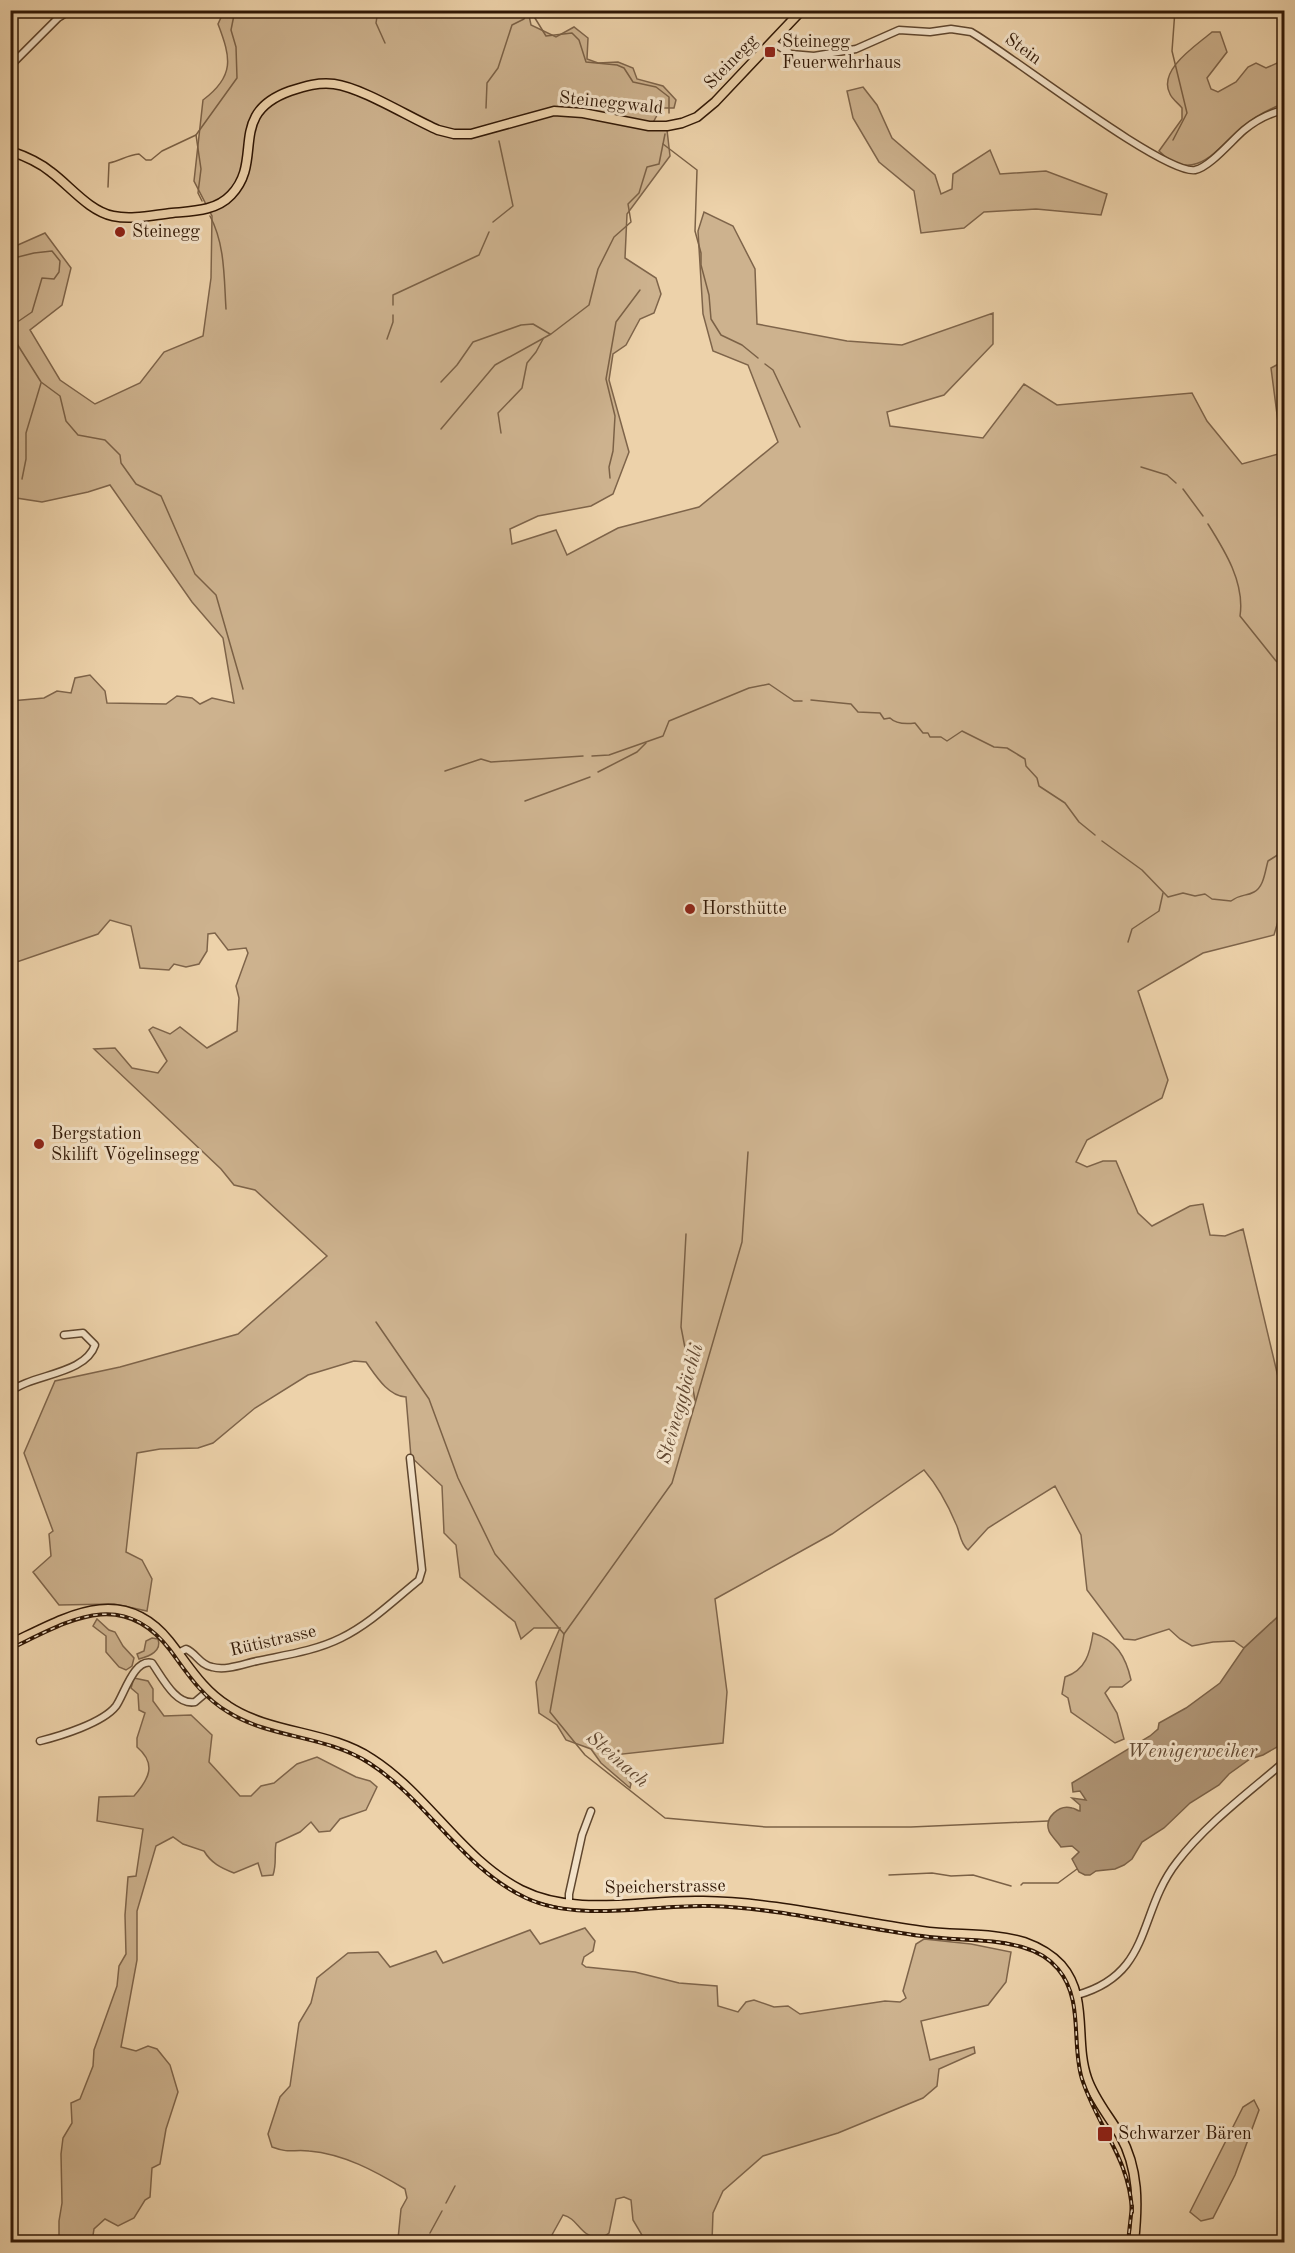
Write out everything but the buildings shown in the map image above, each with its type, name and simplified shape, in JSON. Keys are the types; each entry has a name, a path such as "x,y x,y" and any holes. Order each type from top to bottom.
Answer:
{"main road":[{"name":"Steinegg","path":"675,125 690,120 705,111 802,10"},
{"name":"Steineggwald","path":"10,151 25,156 49,170 91,206 110,215 135,217 199,210 217,205 230,196 243,176 251,124 260,109 280,95 321,83 349,88 438,130 454,134 471,134 554,111 583,113 649,126 675,125"},
{"name":"Speicherstrasse","path":"10,1644 76,1613 104,1608 125,1611 149,1622 163,1634 208,1690 228,1706 270,1725 325,1738 358,1751 396,1778 498,1875 534,1896 569,1904 588,1905 686,1900 736,1903 922,1932 1014,1940 1035,1946 1054,1958 1067,1973 1077,1995 1081,2048 1086,2074 1098,2100 1122,2138 1134,2169 1137,2204 1134,2242"}],"street":[{"path":"10,66 58,18 71,10"},
{"name":"Stein","path":"772,42 790,54 814,56 856,49 899,30 930,32 951,29 972,32 1073,103 1137,144 1184,169 1195,170 1212,160 1246,128 1268,115 1284,110"},
{"path":"10,1392 19,1386 67,1368 93,1351 95,1345 83,1333 64,1335"},
{"name":"Rütistrasse","path":"178,1653 186,1649 191,1651 201,1663 223,1668 314,1649 360,1628 418,1580 422,1570 410,1458"},
{"path":"40,1741 65,1735 111,1712 131,1677 142,1664 147,1662 152,1663 174,1694 183,1701 195,1702 208,1690"},
{"path":"1077,1995 1101,1987 1124,1968 1143,1934 1159,1893 1176,1863 1204,1832 1284,1762"},
{"path":"569,1904 569,1894 582,1835 591,1811"}],"shaded area":[{"path":"224,11 528,11 531,25 556,37 574,27 588,38 587,59 598,63 618,62 633,68 637,79 663,86 676,100 674,108 661,108 649,130 667,130 670,156 627,214 625,258 656,278 661,294 654,313 640,319 626,345 613,354 609,380 629,452 613,494 591,506 538,516 510,529 512,544 556,530 567,555 618,528 699,507 778,442 748,365 713,351 703,314 698,231 704,212 733,226 755,269 757,324 847,341 902,345 993,313 993,344 944,395 887,412 890,426 983,438 1024,384 1057,405 1192,393 1207,421 1242,464 1282,453 1271,368 1284,361 1284,901 1274,935 1203,953 1138,991 1168,1080 1162,1098 1087,1140 1076,1162 1087,1167 1103,1161 1116,1161 1138,1213 1152,1226 1190,1206 1203,1204 1210,1235 1225,1236 1243,1229 1279,1381 1284,1382 1284,1611 1244,1648 1234,1641 1192,1646 1169,1629 1135,1640 1124,1639 1087,1590 1081,1535 1055,1486 988,1528 968,1550 946,1503 924,1470 832,1534 715,1599 727,1692 723,1743 613,1755 631,1784 630,1788 601,1763 591,1749 566,1740 557,1725 539,1713 536,1682 560,1628 534,1628 521,1639 515,1622 460,1577 456,1545 444,1533 442,1486 411,1457 406,1397 388,1389 366,1362 354,1361 308,1375 255,1408 213,1443 198,1448 160,1449 137,1453 126,1552 142,1560 152,1579 147,1611 114,1604 59,1605 33,1572 51,1556 49,1534 53,1531 24,1453 55,1381 120,1367 238,1334 327,1256 255,1190 234,1185 221,1169 94,1049 115,1048 132,1068 158,1073 167,1061 149,1030 153,1027 170,1034 180,1027 207,1048 237,1031 239,998 236,986 248,953 246,948 228,950 215,933 208,934 207,951 199,964 186,967 174,964 169,970 140,968 131,926 110,920 98,934 11,964 11,701 44,698 57,691 71,693 75,678 90,675 105,691 107,703 166,704 177,696 192,698 200,704 212,698 234,703 223,638 192,602 110,485 42,502 10,497 11,248 45,233 71,268 62,305 30,330 60,380 95,404 140,383 164,352 203,336 211,278 212,216 194,181 203,100 221,83 227,66 226,47 218,24"},
{"path":"1212,32 1220,32 1227,52 1207,78 1211,89 1218,92 1236,82 1248,67 1256,63 1266,68 1284,60 1284,103 1253,119 1204,160 1194,165 1183,165 1171,161 1159,151 1182,119 1182,108 1172,98 1167,85 1169,76 1180,59"},
{"path":"863,87 877,105 892,138 935,175 941,194 952,189 953,174 990,150 1000,174 1046,171 1107,194 1101,215 1036,209 984,212 964,228 921,233 914,191 879,162 853,118 847,91"},
{"path":"97,1619 109,1630 115,1632 123,1646 134,1658 132,1666 126,1670 119,1667 106,1652 106,1636 93,1626"},
{"path":"1093,1633 1108,1640 1119,1651 1131,1680 1122,1687 1110,1687 1105,1693 1117,1713 1124,1739 1115,1743 1071,1712 1068,1698 1062,1694 1065,1677 1078,1670 1086,1660"},
{"path":"152,1638 158,1639 157,1650 139,1659 137,1654 144,1651 146,1641"},
{"path":"134,1678 148,1681 153,1689 153,1701 164,1716 191,1715 212,1735 209,1762 240,1796 251,1796 261,1786 274,1783 297,1764 317,1757 356,1777 370,1781 377,1787 366,1810 340,1819 330,1831 319,1832 311,1822 300,1832 276,1843 273,1875 262,1876 258,1863 234,1873 217,1865 204,1851 183,1844 173,1837 156,1846 137,1911 137,1960 121,2047 136,2051 148,2046 157,2049 170,2065 178,2092 166,2129 160,2164 152,2168 150,2197 145,2200 134,2218 118,2226 105,2219 94,2229 92,2242 59,2242 63,2138 72,2123 71,2103 80,2099 93,2066 94,2050 117,1986 119,1966 126,1954 125,1915 128,1877 136,1876 143,1829 97,1821 99,1797 134,1796 144,1784 149,1771 147,1759 137,1747 137,1738 145,1713 139,1710 138,1694 131,1688"},
{"path":"585,1928 595,1941 593,1951 584,1957 582,1964 586,1967 635,1972 679,1983 717,1986 718,2006 738,2012 746,2002 754,2000 774,2007 788,2006 800,2014 885,2001 900,2002 906,1998 903,1991 916,1944 924,1939 971,1944 1011,1952 1006,1982 988,2005 921,2021 930,2060 974,2047 975,2053 939,2069 937,2086 923,2098 838,2133 763,2156 723,2191 713,2213 712,2242 646,2242 633,2220 631,2200 624,2197 616,2199 609,2233 600,2239 587,2234 563,2215 548,2242 385,2242 398,2239 401,2209 407,2198 405,2189 371,2170 335,2156 272,2147 268,2134 280,2097 290,2086 299,2023 311,2003 317,1978 348,1953 378,1952 390,1967 436,1951 443,1963 530,1930 540,1944"},
{"path":"1254,2100 1259,2110 1235,2175 1213,2218 1201,2221 1190,2212 1243,2107"}],"water":[{"name":"Wenigerweiher","path":"1284,1611 1284,1743 1263,1755 1250,1759 1229,1774 1219,1785 1190,1803 1164,1828 1142,1842 1132,1859 1124,1865 1115,1869 1096,1871 1090,1875 1079,1872 1072,1859 1079,1852 1072,1846 1061,1847 1050,1833 1048,1826 1054,1813 1062,1808 1073,1808 1080,1811 1080,1805 1072,1798 1086,1800 1080,1791 1073,1792 1072,1783 1150,1736 1158,1729 1159,1723 1186,1708 1220,1683 1244,1648"}],"waterway":[{"path":"108,187 109,163 139,154 146,160 151,160 162,151 196,135 237,78 236,47 231,30 235,10"},
{"path":"378,10 376,23 385,43"},
{"path":"486,108 487,83 498,68 512,25 524,19 529,10"},
{"path":"530,10 546,36 572,33 579,40 586,62 617,65 624,68 633,82 656,87 669,97 669,113"},
{"path":"1173,140 1187,113 1172,51 1175,10"},
{"path":"441,429 495,365 551,334 589,305 598,269 614,237 631,222 628,204 639,193 647,167 659,164 665,134"},
{"path":"196,135 201,169 198,193 202,201"},
{"path":"493,222 513,206 499,141"},
{"path":"663,144 697,170 695,231 709,295 711,319 721,335 742,345 758,358"},
{"path":"210,216 221,249 226,309"},
{"path":"393,305 393,295 479,255 489,232"},
{"path":"10,259 52,251 60,261 59,272 54,279 42,278 32,312 13,325 14,339 41,382 60,396 66,421 78,435 105,440 120,455 121,463 136,484 161,496 195,574 216,595 243,689"},
{"path":"610,478 609,467 613,451 615,416 606,379 616,322 640,290"},
{"path":"387,339 393,315"},
{"path":"441,382 457,365 473,342 521,325 533,324 550,334"},
{"path":"501,433 498,413 522,388 527,363 543,339"},
{"path":"765,364 773,370 800,427"},
{"path":"22,479 26,459 26,433 41,383"},
{"path":"1141,467 1167,475 1176,483"},
{"path":"1183,489 1203,516"},
{"path":"1208,524 1227,556 1237,580 1240,592 1240,616 1276,661 1284,667"},
{"path":"592,756 609,755 663,736 669,721 749,688 769,684 794,701 802,701"},
{"path":"811,700 851,704 858,712 880,713 884,719 915,723 923,733 928,733 930,737 941,737 947,741 962,731 994,747 1007,748 1025,759 1026,766 1037,778 1039,786 1065,803 1079,822 1095,835"},
{"path":"598,772 637,752 646,743"},
{"path":"445,771 481,759 491,762 583,756"},
{"path":"525,801 590,777"},
{"path":"1102,841 1142,870 1168,897 1183,893 1195,896 1205,894 1212,899 1231,901 1257,890 1264,878 1268,861 1284,851"},
{"path":"1128,942 1132,929 1159,911 1163,893"},
{"name":"Steineggbächli","path":"564,1634 672,1483 742,1242 748,1152"},
{"path":"686,1234 681,1327 695,1400"},
{"name":"Steinach","path":"376,1322 429,1399 458,1478 495,1554 564,1634 550,1712 585,1755 665,1818 766,1827 911,1827 1048,1821"},
{"path":"1021,1885 1023,1883 1058,1883 1077,1869"},
{"path":"889,1875 932,1873 951,1876 973,1875 1011,1886"},
{"path":"446,2203 455,2186"},
{"path":"430,2233 442,2211"}],"railway":[{"path":"10,1649 52,1629 93,1615 113,1614 132,1619 151,1630 196,1684 219,1706 245,1721 280,1733 335,1747 369,1763 409,1795 463,1852 503,1885 526,1898 547,1905 569,1910 592,1911 687,1906 737,1907 934,1938 998,1942 1037,1953 1051,1961 1058,1969 1071,1994 1082,2079 1120,2160 1130,2193 1132,2212"},
{"path":"1128,2242 1132,2206"}],"place":[{"name":"Steinegg Feuerwehrhaus","path":"770,52"},
{"name":"Steinegg","path":"120,232"},
{"name":"Horsthütte","path":"690,909"},
{"name":"Bergstation Skilift Vögelinsegg","path":"39,1144"},
{"name":"Schwarzer Bären","path":"1105,2134"}]}
